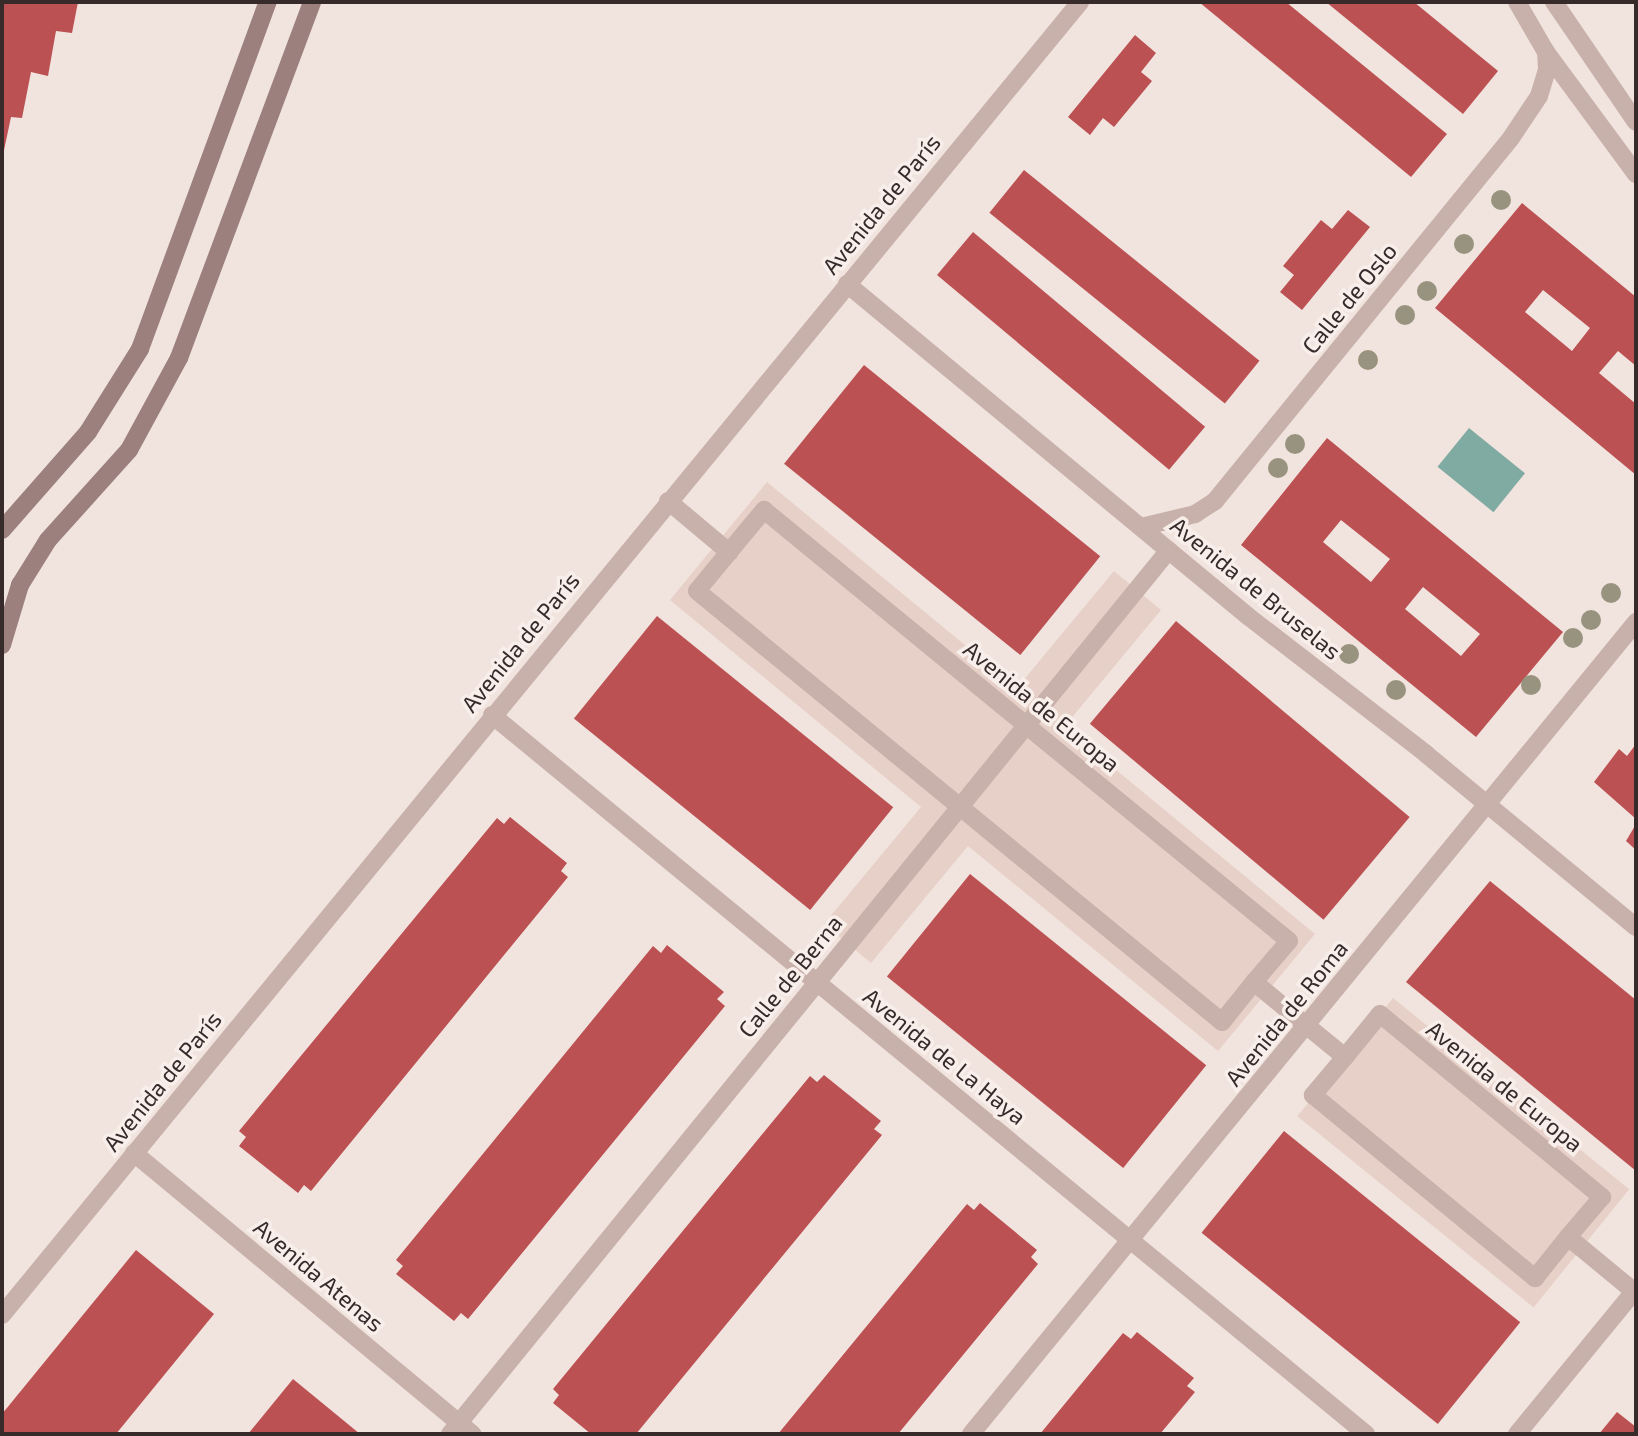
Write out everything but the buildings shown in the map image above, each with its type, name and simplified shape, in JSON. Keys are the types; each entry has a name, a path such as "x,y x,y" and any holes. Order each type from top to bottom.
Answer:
{"main road":[{"path":"2,530 88,432 140,349 268,2"},
{"path":"2,645 20,585 48,540 129,450 179,358 312,2"}],"street":[{"name":"Avenida de París","path":"2,1315 1080,2"},
{"path":"1517,2 1546,52 1636,174"},
{"path":"1554,2 1636,122"},
{"name":"Calle de Oslo","path":"1141,527 1195,514 1215,501 1511,138 1539,96 1547,69 1546,52"},
{"name":"Avenida de Bruselas","path":"847,284 1169,550 1489,805 1636,927"},
{"path":"668,501 729,552"},
{"name":"Avenida de Europa","path":"764,510 1289,941 1222,1022 697,591 729,552 764,510"},
{"name":"Calle de Berna","path":"460,1431 816,982 1169,550"},
{"name":"Avenida de Roma","path":"971,1434 1132,1241 1636,622"},
{"name":"Avenida de La Haya","path":"492,715 1366,1434"},
{"path":"1254,982 1345,1057"},
{"name":"Avenida de Europa","path":"1380,1014 1602,1197 1535,1278 1313,1096 1345,1057 1380,1014"},
{"name":"Avenida Atenas","path":"134,1153 460,1431"},
{"path":"1517,1434 1636,1291 1568,1237"}],"shaded area":[{"path":"767,482 1017,688 1114,571 1161,610 1064,727 1315,934 1218,1051 968,846 871,963 824,924 921,807 670,600"},
{"path":"1393,998 1629,1189 1534,1307 1297,1116"}],"water":[{"path":"1469,428 1525,473 1493,512 1438,467"}]}
